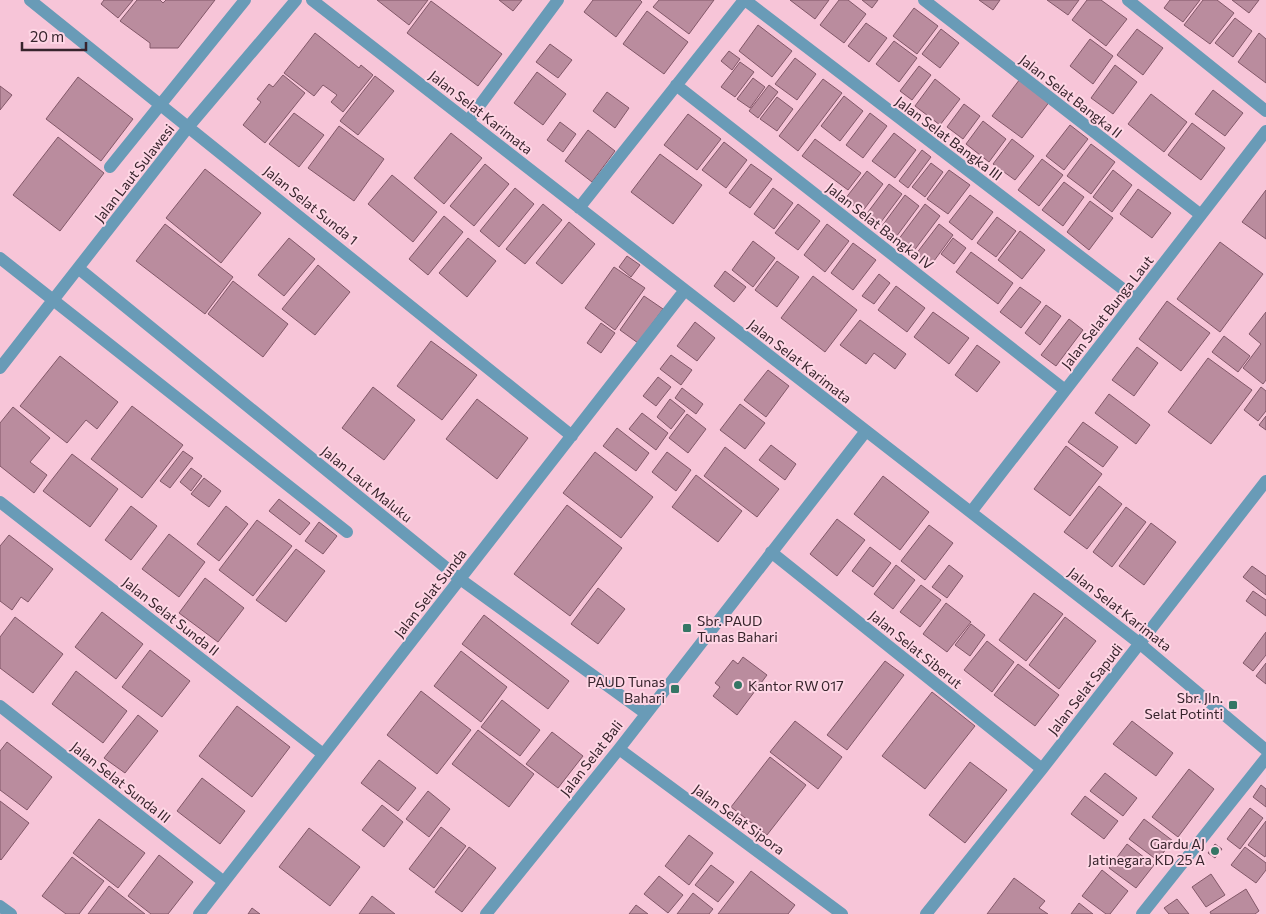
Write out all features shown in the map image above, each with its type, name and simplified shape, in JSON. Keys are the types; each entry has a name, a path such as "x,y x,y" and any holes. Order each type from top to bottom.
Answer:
{"street":[{"name":"Jalan Selat Sunda 1","path":"30,0 572,436"},
{"name":"Jalan Laut Sulawesi","path":"110,167 245,0"},
{"name":"Jalan Laut Sulawesi","path":"0,368 189,126 296,0"},
{"name":"Jalan Selat Karimata","path":"312,0 1140,643 1266,750"},
{"path":"468,121 558,0"},
{"path":"579,208 744,0"},
{"name":"Jalan Selat Bangka III","path":"744,0 1136,299"},
{"name":"Jalan Selat Bangka II","path":"924,0 1201,215"},
{"path":"1128,0 1266,111"},
{"name":"Jalan Selat Bangka IV","path":"676,85 1065,390"},
{"name":"Jalan Selat Bunga Laut","path":"971,512 1266,131"},
{"path":"0,258 347,532"},
{"name":"Jalan Laut Maluku","path":"78,268 460,579 645,713"},
{"name":"Jalan Selat Sunda","path":"199,914 685,290"},
{"name":"Jalan Selat Bali","path":"486,914 619,749 645,713 866,431"},
{"name":"Jalan Selat Sapudi","path":"926,914 1042,769 1266,480"},
{"name":"Jalan Selat Sunda II","path":"0,502 323,754"},
{"name":"Jalan Selat Siberut","path":"771,552 1042,769"},
{"name":"Jalan Selat Sunda III","path":"0,706 224,882"},
{"name":"Jalan Selat Sipora","path":"619,749 842,914"},
{"path":"1142,914 1266,758"},
{"path":"0,906 11,914"}],"building":[{"path":"104,0 133,0 118,18 101,4"},
{"path":"137,0 160,0 163,3 166,0 215,0 178,48 150,48 150,43 120,21"},
{"path":"377,0 428,0 409,25"},
{"path":"499,0 522,0 513,11"},
{"path":"593,0 640,0 642,2 616,37 584,12"},
{"path":"659,0 714,0 689,34 653,7"},
{"path":"790,0 829,0 815,19"},
{"path":"839,0 848,0 866,14 844,43 820,25"},
{"path":"862,0 878,0 872,8"},
{"path":"979,0 1000,0 993,10"},
{"path":"1047,0 1079,0 1068,15"},
{"path":"1087,0 1101,0 1127,19 1106,46 1072,20"},
{"path":"1170,0 1200,0 1183,22 1164,8"},
{"path":"1203,0 1217,0 1234,13 1210,44 1184,25"},
{"path":"1232,0 1259,0 1249,13"},
{"path":"431,1 502,54 478,86 407,33"},
{"path":"914,8 938,26 917,54 893,36"},
{"path":"647,11 688,42 664,74 623,44"},
{"path":"1235,18 1252,31 1233,57 1215,43"},
{"path":"866,23 887,38 869,62 848,46"},
{"path":"758,25 792,51 772,77 739,51"},
{"path":"941,29 959,43 940,68 922,54"},
{"path":"1137,29 1163,48 1143,75 1117,55"},
{"path":"315,33 359,68 361,65 373,75 343,112 331,102 337,95 323,85 314,96 284,73"},
{"path":"1259,33 1266,39 1266,83 1238,62"},
{"path":"1090,39 1113,56 1093,84 1070,66"},
{"path":"894,41 917,58 899,82 876,64"},
{"path":"550,44 572,60 558,78 536,62"},
{"path":"729,51 740,59 732,70 721,61"},
{"path":"795,58 816,74 797,100 775,84"},
{"path":"740,62 754,72 735,97 721,87"},
{"path":"1115,65 1137,82 1113,114 1091,98"},
{"path":"919,66 931,75 912,100 900,91"},
{"path":"537,72 566,94 543,125 514,103"},
{"path":"283,75 305,93 265,143 243,125 261,102 257,99 269,84 273,87"},
{"path":"375,76 394,91 358,135 340,121"},
{"path":"78,77 133,119 101,161 46,119"},
{"path":"753,78 765,87 750,108 737,99"},
{"path":"823,79 842,93 798,151 779,136"},
{"path":"935,79 960,99 940,125 915,106"},
{"path":"1020,79 1050,101 1022,138 992,116"},
{"path":"769,85 778,92 758,118 749,111"},
{"path":"0,86 12,95 0,110"},
{"path":"1213,90 1243,113 1225,136 1195,114"},
{"path":"607,92 629,108 615,128 593,111"},
{"path":"1151,94 1187,122 1164,152 1128,124"},
{"path":"844,96 863,111 840,141 821,126"},
{"path":"777,97 793,109 777,131 760,119"},
{"path":"964,104 980,116 963,139 947,127"},
{"path":"294,113 324,135 299,167 269,144"},
{"path":"870,113 887,126 863,158 846,145"},
{"path":"688,114 721,139 697,170 664,145"},
{"path":"983,121 1006,139 989,162 966,144"},
{"path":"560,122 576,134 563,152 547,140"},
{"path":"1192,123 1225,148 1201,180 1168,155"},
{"path":"1070,125 1088,139 1064,170 1046,156"},
{"path":"339,126 384,159 354,201 308,168"},
{"path":"588,130 615,151 592,182 565,161"},
{"path":"451,133 482,158 444,204 414,178"},
{"path":"894,133 916,150 895,178 872,161"},
{"path":"58,137 104,173 60,231 13,195"},
{"path":"815,139 861,173 848,190 802,156"},
{"path":"1012,139 1034,156 1015,180 993,164"},
{"path":"724,142 747,160 726,188 702,170"},
{"path":"1091,144 1115,162 1091,194 1067,176"},
{"path":"922,150 931,157 908,188 899,181"},
{"path":"660,154 702,185 673,224 631,192"},
{"path":"1042,159 1063,175 1039,206 1018,190"},
{"path":"931,163 943,172 925,197 912,187"},
{"path":"485,164 509,184 474,226 450,206"},
{"path":"751,164 772,179 750,208 729,193"},
{"path":"205,169 261,213 221,263 166,218"},
{"path":"949,170 970,185 948,214 927,199"},
{"path":"1113,170 1132,185 1112,212 1093,197"},
{"path":"867,171 883,184 862,212 845,199"},
{"path":"392,175 437,212 413,242 368,204"},
{"path":"1064,182 1084,197 1063,226 1042,210"},
{"path":"889,184 902,194 878,226 865,216"},
{"path":"515,188 534,204 499,247 480,231"},
{"path":"773,188 793,203 774,229 754,214"},
{"path":"1138,189 1171,213 1152,238 1120,214"},
{"path":"1266,190 1266,239 1242,222"},
{"path":"905,195 919,206 896,237 882,226"},
{"path":"970,195 993,212 972,240 949,222"},
{"path":"1090,201 1113,218 1089,250 1067,232"},
{"path":"543,204 562,220 525,264 506,249"},
{"path":"798,204 820,221 798,250 775,233"},
{"path":"925,204 940,216 913,252 898,240"},
{"path":"444,216 463,232 428,275 409,259"},
{"path":"997,217 1016,231 996,257 977,243"},
{"path":"569,222 595,244 562,284 536,263"},
{"path":"165,224 233,277 205,314 136,261"},
{"path":"827,224 849,241 825,272 804,255"},
{"path":"939,224 953,235 931,265 916,254"},
{"path":"1020,231 1045,250 1022,279 998,260"},
{"path":"289,238 315,259 284,296 258,275"},
{"path":"468,238 496,261 467,297 439,273"},
{"path":"953,238 966,248 954,264 941,254"},
{"path":"753,241 775,258 753,287 732,270"},
{"path":"1220,242 1263,274 1220,332 1177,299"},
{"path":"853,243 876,260 853,290 831,273"},
{"path":"971,252 1013,283 998,304 956,272"},
{"path":"627,256 640,265 631,277 619,267"},
{"path":"777,261 799,277 777,307 755,290"},
{"path":"318,265 350,292 315,335 282,309"},
{"path":"614,267 645,288 615,330 585,308"},
{"path":"725,271 746,287 734,302 714,286"},
{"path":"879,274 890,283 874,304 862,296"},
{"path":"813,276 857,310 825,352 781,318"},
{"path":"233,281 288,324 263,357 208,314"},
{"path":"896,286 925,308 907,332 878,310"},
{"path":"1020,287 1041,302 1021,328 1000,312"},
{"path":"644,296 663,309 638,343 620,330"},
{"path":"1167,301 1210,333 1181,371 1139,339"},
{"path":"1046,305 1061,316 1040,345 1025,333"},
{"path":"933,312 969,338 949,364 914,337"},
{"path":"1266,312 1266,380 1263,384 1243,368 1261,344 1249,334"},
{"path":"1069,319 1083,330 1056,366 1041,355"},
{"path":"860,320 906,354 895,369 874,353 866,364 840,345"},
{"path":"695,322 715,338 697,361 677,346"},
{"path":"601,323 615,333 601,353 587,343"},
{"path":"1224,336 1250,356 1238,372 1212,352"},
{"path":"431,341 477,375 442,420 397,386"},
{"path":"977,345 1000,362 977,392 955,375"},
{"path":"1137,347 1158,363 1134,396 1112,380"},
{"path":"671,355 692,370 681,385 660,369"},
{"path":"60,356 118,402 97,429 86,420 67,443 20,406"},
{"path":"1208,358 1252,390 1211,444 1168,412"},
{"path":"768,370 789,386 766,417 744,400"},
{"path":"658,377 671,387 656,406 643,396"},
{"path":"373,387 415,420 384,460 342,428"},
{"path":"1261,387 1266,391 1266,411 1258,421 1244,410"},
{"path":"682,388 703,404 696,414 675,398"},
{"path":"1109,394 1150,425 1136,444 1095,413"},
{"path":"477,399 528,438 497,479 446,439"},
{"path":"670,399 685,411 671,429 657,417"},
{"path":"740,404 765,423 745,449 720,430"},
{"path":"132,406 183,445 142,498 91,459"},
{"path":"13,407 50,438 30,462 47,475 34,493 0,466 0,423"},
{"path":"642,413 668,433 656,450 629,429"},
{"path":"687,414 706,429 688,453 669,438"},
{"path":"1266,416 1266,430 1259,425"},
{"path":"1083,422 1118,447 1103,467 1068,442"},
{"path":"617,428 649,453 636,471 603,446"},
{"path":"771,445 796,464 785,480 759,460"},
{"path":"1066,446 1102,474 1070,516 1034,489"},
{"path":"725,447 779,489 757,517 704,476"},
{"path":"183,451 193,458 170,488 160,481"},
{"path":"595,452 653,497 621,538 563,493"},
{"path":"667,452 691,470 676,491 652,472"},
{"path":"72,454 118,489 90,527 43,491"},
{"path":"191,468 202,476 191,491 180,482"},
{"path":"696,475 742,511 718,542 672,507"},
{"path":"883,476 929,512 900,550 854,514"},
{"path":"204,478 221,491 209,507 191,494"},
{"path":"1099,486 1122,504 1087,549 1064,532"},
{"path":"279,499 310,523 300,535 269,511"},
{"path":"567,505 622,548 570,616 514,574"},
{"path":"131,506 157,526 131,560 105,540"},
{"path":"226,506 248,524 219,561 197,544"},
{"path":"1126,507 1146,522 1112,567 1093,552"},
{"path":"837,519 865,540 837,576 810,554"},
{"path":"257,520 292,546 253,596 219,570"},
{"path":"319,522 337,536 323,554 305,541"},
{"path":"1151,523 1176,542 1144,585 1119,566"},
{"path":"929,525 953,543 925,580 901,561"},
{"path":"169,534 205,562 179,597 142,569"},
{"path":"9,535 53,569 28,602 21,597 12,610 0,601 0,546"},
{"path":"870,547 891,563 873,587 852,571"},
{"path":"296,549 325,571 286,622 256,600"},
{"path":"896,565 915,580 893,609 874,594"},
{"path":"949,565 963,576 947,598 932,587"},
{"path":"1252,566 1266,576 1266,595 1243,577"},
{"path":"205,578 244,608 218,642 179,613"},
{"path":"921,585 941,600 920,627 900,612"},
{"path":"598,588 625,609 598,644 571,624"},
{"path":"1253,591 1266,600 1266,616 1246,601"},
{"path":"1034,593 1063,614 1026,661 999,640"},
{"path":"946,603 971,622 947,652 923,634"},
{"path":"102,612 143,644 116,679 75,647"},
{"path":"484,615 569,681 548,709 462,644"},
{"path":"15,617 63,654 33,693 0,668 0,637"},
{"path":"1065,617 1096,641 1059,689 1029,665"},
{"path":"971,624 985,635 970,656 955,645"},
{"path":"1266,632 1266,655 1253,671 1243,663"},
{"path":"987,641 1014,662 992,692 964,670"},
{"path":"150,650 190,681 162,717 122,687"},
{"path":"461,651 507,687 481,722 434,686"},
{"name":"Kantor RW 017","path":"743,657 767,675 737,715 713,696 720,687 715,683 733,660 738,664"},
{"path":"885,661 904,675 847,750 827,735"},
{"path":"1266,663 1266,684 1256,676"},
{"path":"1018,664 1059,695 1035,726 994,695"},
{"path":"76,671 127,711 103,743 52,704"},
{"path":"421,691 471,730 437,774 387,735"},
{"path":"932,692 975,726 925,789 882,756"},
{"path":"502,700 540,730 520,756 481,727"},
{"path":"237,706 290,747 252,797 199,756"},
{"path":"138,715 158,731 125,773 104,758"},
{"path":"795,721 842,757 818,789 770,752"},
{"path":"1132,721 1173,753 1156,776 1113,744"},
{"path":"478,730 534,774 509,807 452,764"},
{"path":"552,732 583,756 558,788 526,764"},
{"path":"7,742 52,777 27,810 0,790 0,751"},
{"path":"770,757 806,785 767,835 731,807"},
{"path":"379,760 416,788 398,811 361,783"},
{"path":"970,762 1007,790 965,843 929,815"},
{"path":"1189,769 1214,789 1178,837 1152,817"},
{"path":"1105,773 1137,798 1123,816 1090,791"},
{"path":"202,778 245,811 220,844 177,811"},
{"path":"1261,785 1266,789 1266,807 1253,797"},
{"path":"428,791 450,809 429,837 406,819"},
{"path":"1085,796 1118,821 1104,839 1071,814"},
{"path":"0,801 29,823 1,860 0,859"},
{"path":"382,805 403,822 384,847 362,830"},
{"path":"1250,808 1263,818 1240,849 1227,839"},
{"path":"99,819 145,853 118,888 73,853"},
{"path":"1144,819 1173,841 1157,860 1129,839"},
{"path":"1266,821 1266,855 1265,857 1248,845"},
{"path":"441,827 466,846 434,888 409,869"},
{"path":"309,828 360,867 330,906 279,867"},
{"path":"689,835 713,853 689,885 665,866"},
{"path":"1127,844 1154,865 1136,888 1109,868"},
{"name":"Gardu AJ Jatinegara KD 25 A","path":"1215,844 1222,849 1215,858 1208,853"},
{"path":"469,847 496,868 462,912 435,892"},
{"path":"1245,847 1266,863 1266,870 1256,883 1231,865"},
{"path":"159,855 193,882 168,914 151,914 128,896"},
{"path":"72,857 104,881 79,914 66,914 42,896"},
{"path":"711,865 734,882 718,902 695,885"},
{"path":"1102,870 1128,891 1110,914 1106,914 1082,896"},
{"path":"751,871 795,905 788,914 718,914"},
{"path":"1211,874 1225,895 1206,907 1192,887"},
{"path":"659,876 683,895 668,913 644,894"},
{"path":"1014,878 1045,901 1039,908 1048,914 987,914"},
{"path":"109,886 145,914 88,914"},
{"path":"1246,889 1259,911 1255,914 1211,914 1210,912"},
{"path":"693,893 713,909 709,914 677,914"},
{"path":"372,896 395,914 359,914"},
{"path":"1177,899 1189,914 1169,914 1164,908"},
{"path":"1079,903 1093,914 1071,914"},
{"path":"636,905 648,914 629,914"},
{"path":"252,908 260,914 248,914"}],"place":[{"name":"Sbr. PAUD Tunas Bahari","path":"687,628"},
{"name":"Kantor RW 017","path":"738,685"},
{"name":"PAUD Tunas Bahari","path":"675,689"},
{"name":"Sbr. Jln. Selat Potinti","path":"1233,705"},
{"name":"Gardu AJ Jatinegara KD 25 A","path":"1215,851"}]}
